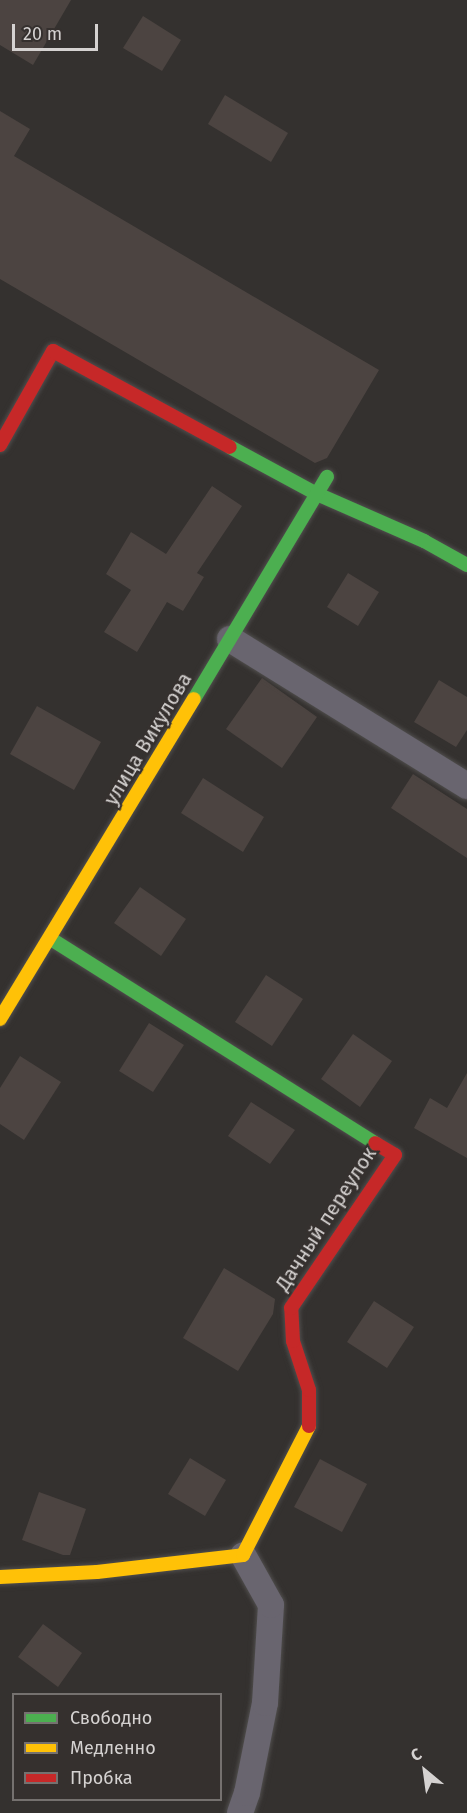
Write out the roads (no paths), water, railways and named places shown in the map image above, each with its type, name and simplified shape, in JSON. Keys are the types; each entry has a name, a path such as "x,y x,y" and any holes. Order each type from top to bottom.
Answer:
{"street":[{"path":"0,445 52,351 317,494 424,541 467,565"},
{"name":"улица Викулова","path":"0,1019 51,939 327,477"},
{"path":"230,639 467,786"},
{"name":"Дачный переулок","path":"51,939 395,1155 291,1308 294,1341 309,1390 309,1426 243,1555"},
{"path":"0,1577 97,1572 243,1555 271,1605 265,1703 247,1793 240,1813"}]}
